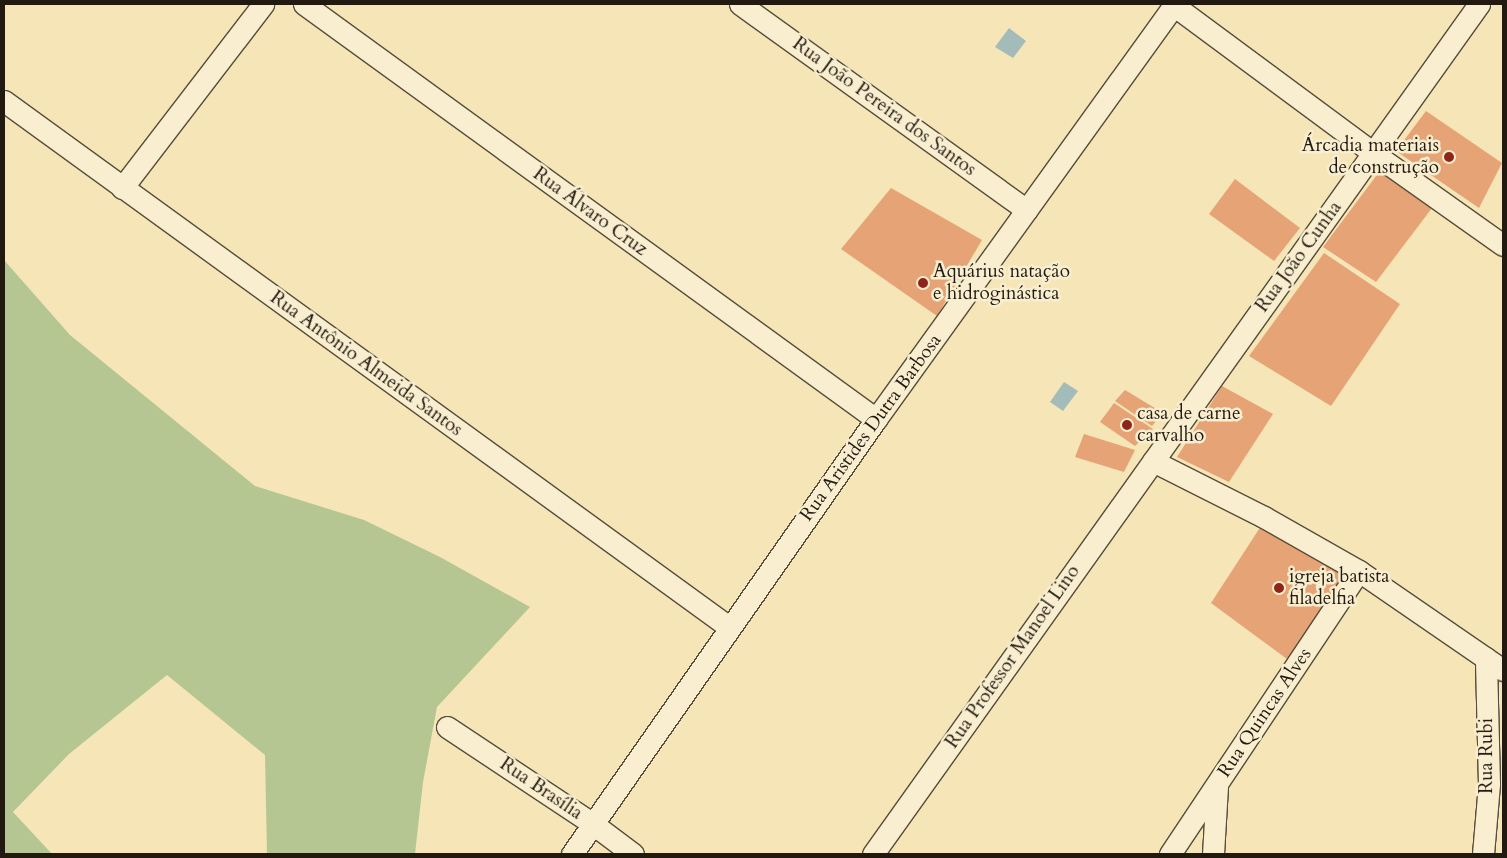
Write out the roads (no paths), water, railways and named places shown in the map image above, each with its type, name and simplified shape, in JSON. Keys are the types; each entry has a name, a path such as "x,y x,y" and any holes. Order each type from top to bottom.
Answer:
{"street":[{"path":"122,188 263,4"},
{"name":"Rua Álvaro Cruz","path":"304,4 876,419"},
{"name":"Rua João Pereira dos Santos","path":"740,4 1028,210"},
{"name":"Rua João Cunha","path":"1153,461 1479,4"},
{"path":"1173,5 1373,153 1503,245"},
{"name":"Rua Aristides Dutra Barbosa","path":"572,854 876,419 1028,210 1173,5"},
{"name":"Rua Antônio Almeida Santos","path":"4,101 729,627"},
{"path":"1153,461 1264,517 1359,571 1503,670"},
{"name":"Rua Professor Manoel Lino","path":"873,854 1153,461"},
{"name":"Rua Quincas Alves","path":"1170,854 1359,571"},
{"name":"Rua Rubi","path":"1483,854 1489,784 1486,658"},
{"name":"Rua Brasília","path":"447,727 593,824 633,854"},
{"path":"1213,854 1217,786"}],"water":[{"path":"1009,28 1026,41 1013,58 995,47"},
{"path":"1064,382 1078,391 1063,411 1050,402"}],"place":[{"name":"Árcadia materiais de construção","path":"1449,157"},
{"name":"Aquárius natação e hidroginástica","path":"923,283"},
{"name":"casa de carne carvalho","path":"1127,425"},
{"name":"igreja batista filadelfia","path":"1279,588"}]}
